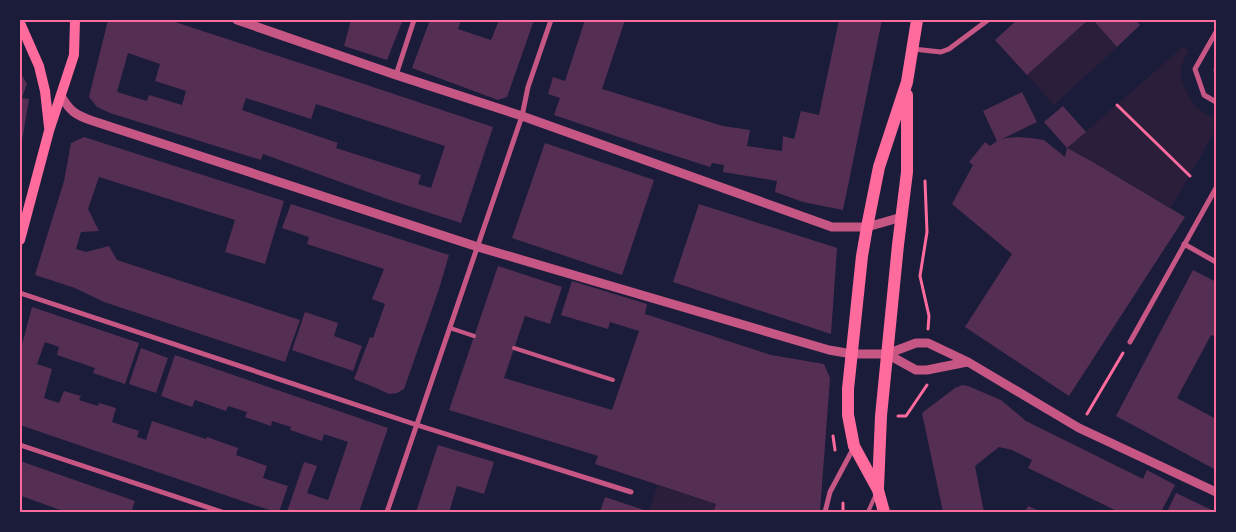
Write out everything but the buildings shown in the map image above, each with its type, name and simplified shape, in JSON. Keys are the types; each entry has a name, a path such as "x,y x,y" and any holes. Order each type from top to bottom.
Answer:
{"main road":[{"path":"20,240 49,131 74,55 75,20"},
{"path":"884,512 878,490 854,446 848,415 848,389 862,256 867,227 879,167 907,82 918,20"},
{"path":"20,23 39,66 45,91 49,131"},
{"path":"878,490 881,416 907,172 907,82"}],"street":[{"path":"237,20 522,116 832,227 867,227 902,217"},
{"path":"396,75 414,20"},
{"path":"387,512 522,116 528,87 551,20"},
{"path":"913,49 941,52 949,49 988,20"},
{"path":"1216,32 1195,68 1204,95 1216,102"},
{"path":"60,96 68,108 80,117 478,247 828,350 852,354 887,354 916,343 928,343 968,362 1080,428 1216,492"},
{"path":"1130,342 1216,188"},
{"path":"1184,244 1216,262"},
{"path":"20,294 417,425 631,492"},
{"path":"887,354 916,370 927,370 968,362"},
{"path":"20,445 222,512"},
{"path":"825,512 830,492 854,446"}],"lane":[{"path":"450,328 474,336"},
{"path":"514,348 613,380"},
{"path":"868,512 878,490"}],"path":[{"path":"1117,105 1190,176"},
{"path":"1080,428 1110,372 1130,342"}],"shaded area":[{"path":"1088,20 1093,20 1117,47 1054,105 1027,75"},
{"path":"1183,47 1189,51 1182,68 1183,84 1195,106 1216,119 1216,129 1171,208 1067,148"},
{"path":"657,485 716,504 713,512 649,512"}]}
